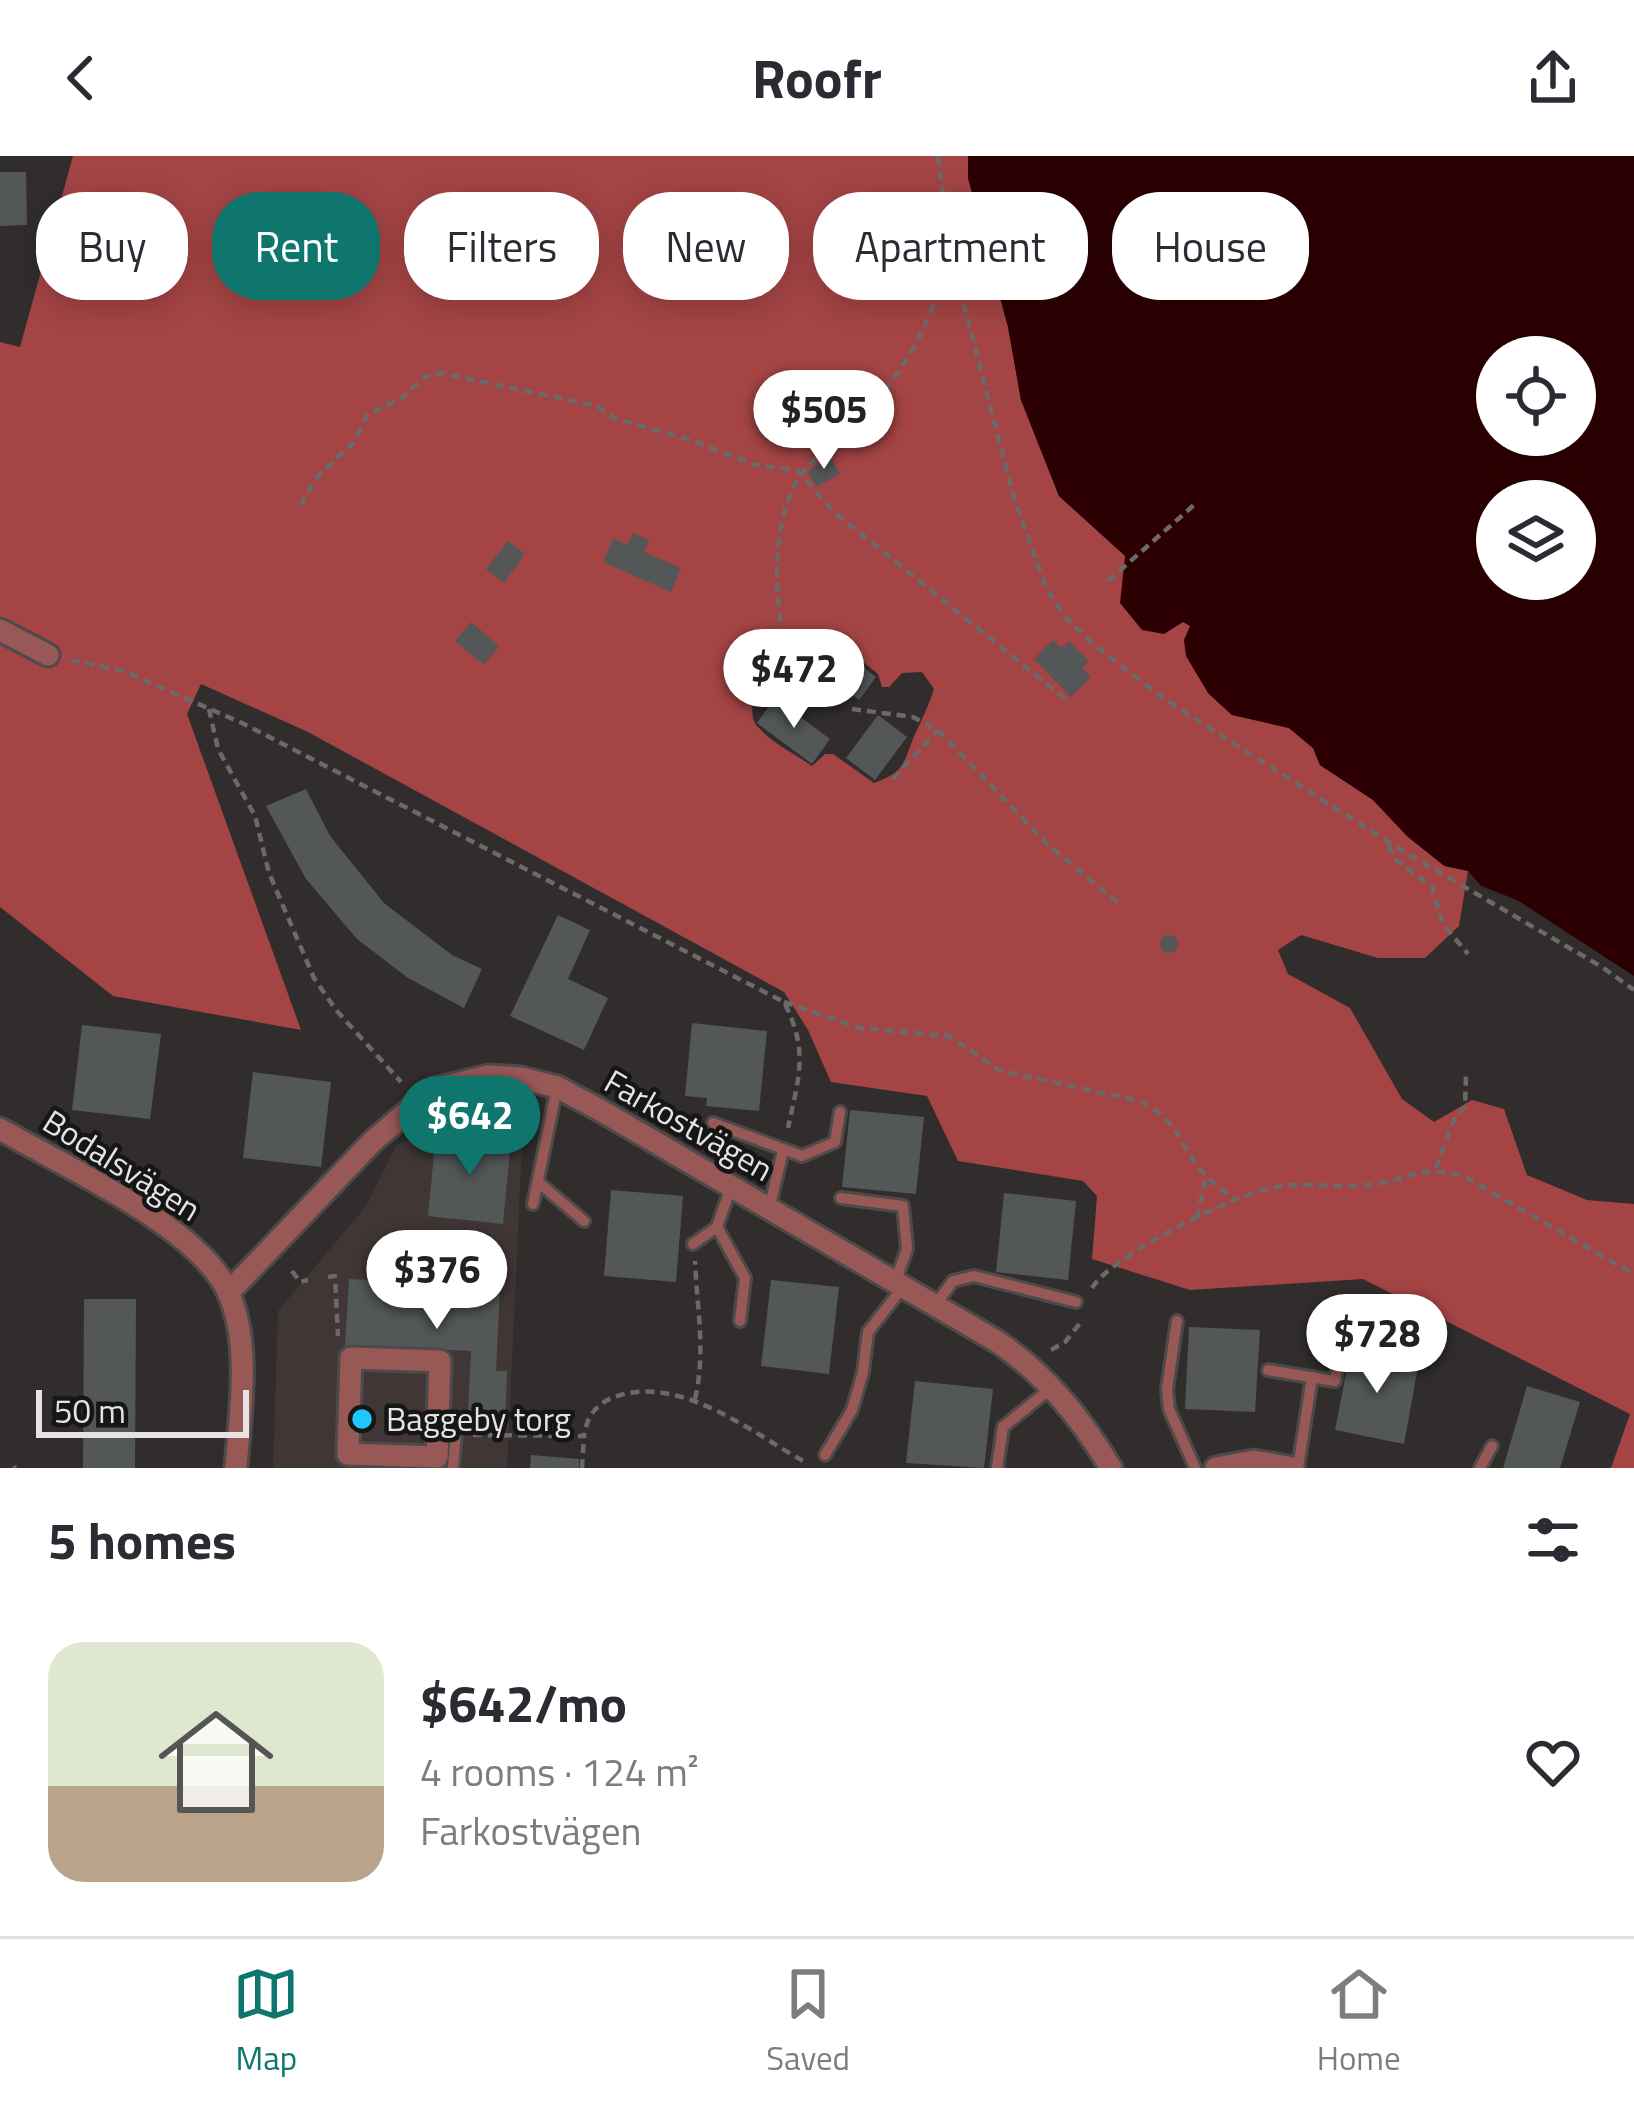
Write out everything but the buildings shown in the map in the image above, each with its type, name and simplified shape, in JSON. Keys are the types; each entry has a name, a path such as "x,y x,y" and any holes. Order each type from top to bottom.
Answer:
{"street":[{"path":"0,630 48,655"},
{"name":"Farkostvägen","path":"229,1292 373,1141 434,1089 488,1076 521,1078 557,1087 900,1282 1028,1363 1084,1422 1111,1468"},
{"name":"Bodalsvägen","path":"0,1129 176,1231 229,1292"},
{"path":"229,1292 241,1363 236,1468"},
{"path":"352,1358 440,1361 437,1457 348,1461 352,1358"},
{"path":"1216,1468 1254,1461 1295,1468"}],"lane":[{"path":"533,1204 557,1087"},
{"path":"713,1123 802,1156 835,1142 840,1112"},
{"path":"769,1210 783,1150"},
{"path":"538,1182 584,1220"},
{"path":"693,1244 716,1227 731,1187"},
{"path":"825,1455 852,1410 868,1332 900,1282 907,1249 903,1206 841,1198"},
{"path":"716,1227 745,1278 740,1321"},
{"path":"936,1304 960,1276 1082,1303"},
{"path":"1177,1322 1168,1409 1195,1468"},
{"path":"1268,1370 1335,1381 1340,1350"},
{"path":"1295,1468 1312,1377"},
{"path":"997,1468 1003,1427 1053,1387"},
{"path":"453,1468 455,1432"},
{"path":"1480,1468 1492,1446"}],"path":[{"path":"938,156 943,192"},
{"path":"756,685 766,664 784,648 778,617 778,560 786,508 800,475 902,367 936,300"},
{"path":"963,300 1014,498 1047,590 1066,618 1166,700 1634,990"},
{"path":"301,505 314,480 354,442 367,415 402,398 424,377 441,373 597,406 614,418 752,464 789,468 834,512 1070,703"},
{"path":"1108,581 1194,506"},
{"path":"48,655 123,671 209,709 784,1001 860,1028 949,1036 1001,1071 1140,1101 1178,1130 1205,1176 1236,1200"},
{"path":"209,709 218,749 255,816 269,873 314,978 395,1076"},
{"path":"852,709 913,717 938,730 1049,846 1120,904"},
{"path":"893,779 938,730"},
{"path":"1386,839 1395,859 1432,886 1442,923 1468,954"},
{"path":"783,1150 802,1048 784,1001"},
{"path":"1436,1169 1456,1117 1465,1107 1466,1074"},
{"path":"1082,1303 1102,1273 1236,1200 1267,1189 1371,1185 1436,1169 1465,1177 1634,1274"},
{"path":"1197,1221 1205,1176"},
{"path":"693,1244 703,1343 694,1401"},
{"path":"292,1271 299,1282 308,1280"},
{"path":"328,1276 335,1276 338,1293 338,1349 352,1358"},
{"path":"1028,1363 1065,1342 1083,1320"},
{"path":"582,1468 584,1436 593,1410 635,1390 694,1401 815,1468"},
{"path":"455,1432 488,1437 584,1436"}],"shaded area":[{"path":"73,156 968,156 972,192 813,192 813,300 1001,300 1021,400 1059,496 1126,556 1190,626 1208,693 1232,715 1289,728 1313,748 1320,765 1373,800 1444,866 1468,871 1459,926 1425,958 1378,958 1301,935 1278,950 1288,974 1350,1008 1402,1099 1434,1122 1472,1100 1504,1109 1527,1175 1587,1200 1634,1204 1634,1468 1611,1468 1630,1414 1363,1279 1190,1290 1092,1259 1097,1196 1083,1181 958,1161 927,1096 831,1082 808,1030 784,992 308,732 201,684 187,714 301,1030 113,996 0,907 0,342 20,347 36,289 36,300 188,300 188,192 63,192","holes":["826,632 878,674 882,687 889,687 902,673 922,672 934,689 902,764 874,783 833,754 825,754 812,766 770,738 752,715 755,684 765,659 782,643 809,634"]},
{"path":"968,156 1634,156 1634,976 1517,900 1481,886 1468,871 1445,866 1408,837 1373,800 1320,765 1313,748 1289,728 1232,715 1208,693 1186,656 1184,640 1190,626 1183,622 1164,634 1142,630 1120,603 1125,556 1059,496 1021,400 1001,300 1088,300 1088,192 972,192"},
{"path":"470,1106 522,1145 507,1468 273,1468 278,1311 366,1206 396,1146"}],"place":[{"name":"Baggeby torg","path":"362,1419"}]}
